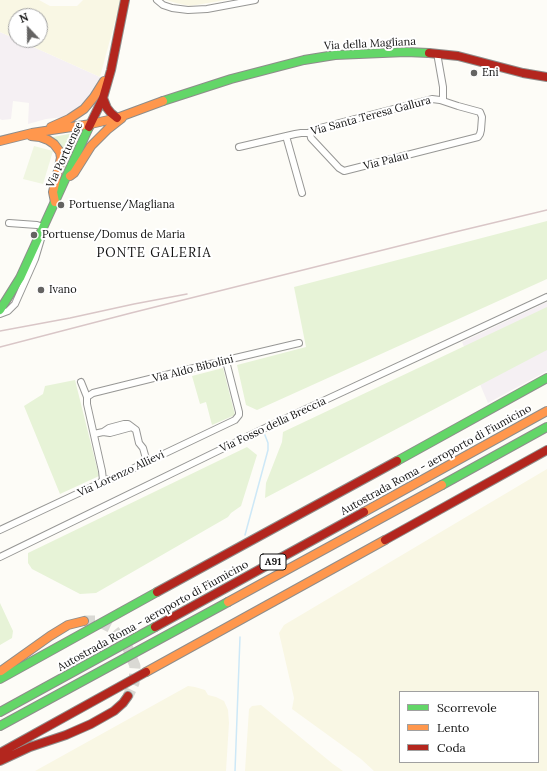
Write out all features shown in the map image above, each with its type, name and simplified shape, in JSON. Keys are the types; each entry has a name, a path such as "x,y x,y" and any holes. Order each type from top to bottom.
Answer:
{"main road":[{"name":"Via Portuense","path":"0,310 20,278 102,98 111,70 122,23 125,0"},
{"name":"Via della Magliana","path":"39,132 91,124 117,118 157,102 220,82 321,57 343,54 406,52 437,53 458,56 523,73 547,77"},
{"path":"0,141 39,132 62,122 84,109 100,90 111,70"},
{"path":"102,98 107,108 117,118"},
{"path":"65,181 74,173 91,146 108,129 127,114"},
{"path":"24,135 40,137 48,140 54,144 60,152 61,158 53,192 55,202"},
{"path":"0,679 547,378"},
{"name":"Autostrada Roma - aeroporto di Fiumicino","path":"0,712 547,411"},
{"name":"Autostrada Roma - aeroporto di Fiumicino","path":"0,726 547,427"},
{"path":"0,752 547,450"},
{"path":"0,671 68,625 84,620"},
{"path":"0,761 30,747 66,735 91,724 114,711 128,696"}],"street":[{"path":"157,0 163,5 172,8 188,10 207,9 255,0"},
{"path":"437,53 443,100"},
{"name":"Via Santa Teresa Gallura","path":"239,147 299,133 310,133 316,128 429,99 443,100 480,112 481,124 480,134 478,137"},
{"name":"Via Palau","path":"310,133 311,138 339,168 344,171 478,137"},
{"path":"286,136 302,193"},
{"path":"0,314 8,311 14,304 35,259 43,227 34,224 9,223"},
{"name":"Via Fosso della Breccia","path":"0,557 266,428 547,297"},
{"name":"Via Aldo Bibolini","path":"87,397 93,393 210,364 225,363 231,360 299,343"},
{"name":"Via Lorenzo Allievi","path":"0,530 98,484 103,480 111,479 235,420 239,415 239,412 227,365 225,363"},
{"path":"81,382 87,397 87,404 103,480"},
{"path":"94,434 103,432 110,433 132,427 136,430 139,443 143,448 147,462"}],"shaded area":[{"path":"0,0 39,0 50,6 77,6 83,0 120,0 100,77 36,48 48,48 48,8 8,8 8,36 0,32"},
{"path":"166,0 226,0 190,6"},
{"path":"0,32 8,36 8,48 36,48 100,77 95,92 75,112 64,117 46,119 28,124 29,103 13,101 11,119 0,119"},
{"path":"547,302 547,371 488,403 462,342"},
{"path":"547,469 547,771 374,771 361,759 292,709 294,698 279,633 284,625"},
{"path":"188,686 205,690 208,695 224,701 228,710 229,723 226,771 35,771"},
{"path":"261,705 343,771 245,771 249,709 252,706"}],"green space":[{"path":"79,132 81,133 60,176 62,149 56,141 48,138"},
{"path":"34,146 53,151 43,184 23,179"},
{"path":"547,221 547,279 257,410 246,405 237,365 306,347 294,287"},
{"path":"547,307 547,350 265,498 266,483 282,442 283,432"},
{"path":"223,368 235,415 212,425 206,402 200,404 192,376"},
{"path":"75,380 99,476 60,494 24,406 43,394 45,386"},
{"path":"247,447 257,455 241,506 228,517 96,593 80,594 32,569 28,563 28,553"},
{"path":"0,603 13,631 12,638 0,645"}],"waterway":[{"path":"245,535 268,450 268,443 263,430"},
{"path":"235,771 240,637"}],"tunnel":[{"path":"84,621 98,621 112,628 127,646 135,666 134,683 128,696"}],"railway":[{"path":"0,347 547,210"},
{"path":"0,331 187,294"}],"traffic: fast":[{"path":"163,101 231,79 304,60 335,55 406,52 429,53"},
{"path":"0,310 20,278 89,127"},
{"path":"397,461 547,378"},
{"path":"442,485 547,427"},
{"path":"0,679 157,592"},
{"path":"0,726 228,602"},
{"path":"0,712 155,627"}],"traffic: slow":[{"path":"51,127 69,119 84,109 104,81"},
{"path":"0,141 32,133 91,124 117,118 163,101"},
{"path":"70,176 74,173 91,146 108,129 122,118"},
{"path":"31,136 48,140 54,144 60,152 61,158 53,192 55,202"},
{"path":"364,512 547,411"},
{"path":"228,602 442,485"},
{"path":"146,672 385,540"},
{"path":"1,671 68,625 84,621"}],"traffic: jam":[{"path":"89,127 103,98 111,70 125,0"},
{"path":"429,53 458,56 523,73 547,77"},
{"path":"103,98 107,108 117,118"},
{"path":"385,540 547,450"},
{"path":"157,592 397,461"},
{"path":"155,627 364,512"},
{"path":"0,753 146,672"},
{"path":"0,761 30,747 66,735 91,724 114,711 128,696"}],"place":[{"name":"Eni","path":"474,73"},
{"name":"Portuense/Magliana","path":"61,205"},
{"name":"Portuense/Domus de Maria","path":"34,235"},
{"name":"Ivano","path":"41,290"}],"district":[{"name":"PONTE GALERIA","path":"154,253"}]}
